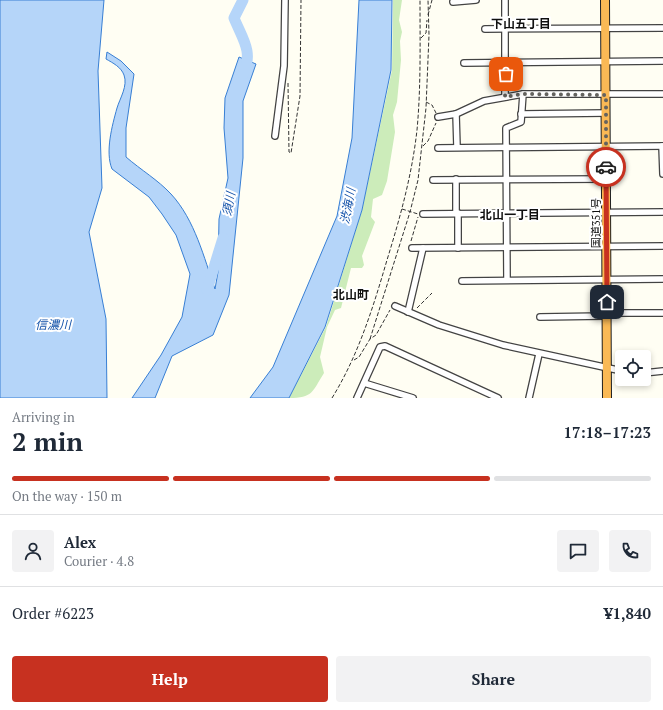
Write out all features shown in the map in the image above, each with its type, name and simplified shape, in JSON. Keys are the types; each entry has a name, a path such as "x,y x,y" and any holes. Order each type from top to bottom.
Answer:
{"highway":[{"name":"国道351号","path":"606,0 606,398"}],"street":[{"path":"275,136 284,66 285,0"},
{"path":"453,2 476,0"},
{"path":"505,0 505,97"},
{"path":"485,29 663,28"},
{"path":"464,63 663,61"},
{"path":"507,280 506,128 521,122 523,94"},
{"path":"438,117 456,114 480,102 523,94 663,94"},
{"path":"522,114 606,113"},
{"path":"456,114 457,147"},
{"path":"438,148 606,145 662,146 663,174"},
{"path":"433,180 606,179"},
{"path":"456,180 458,248"},
{"path":"421,214 663,212"},
{"path":"412,248 663,246"},
{"path":"411,312 423,248"},
{"path":"462,281 663,279"},
{"path":"395,306 439,325 503,345 615,370"},
{"path":"540,317 663,313"},
{"path":"357,398 380,347 385,346 498,398"},
{"path":"529,398 539,354"},
{"path":"651,372 663,371"},
{"path":"364,382 390,395 412,398"}],"path":[{"path":"288,77 289,152 292,153 300,96 301,0"},
{"path":"332,398 353,360 374,304 411,174 417,130 420,0"},
{"path":"353,360 359,357 370,339 410,212 418,180 426,102 429,35 428,0"},
{"path":"420,39 426,33 432,0"},
{"path":"422,146 428,141 438,117 432,105 426,102"},
{"path":"402,209 421,214 410,247 412,248"},
{"path":"411,312 432,293"},
{"path":"370,339 376,334 391,309 395,306"}],"green space":[{"path":"393,0 402,0 399,20 402,32 400,41 401,60 397,102 393,115 395,132 387,181 382,195 373,199 371,217 375,222 362,256 364,265 362,268 351,268 341,308 335,310 327,327 320,357 324,373 311,393 303,397 289,398 326,327 362,210 392,70"}],"water":[{"name":"信濃川","path":"0,0 104,0 98,71 102,188 89,232 106,319 107,398 0,398"},
{"name":"渋海川","path":"359,0 392,0 391,70 362,210 325,327 289,398 250,398 273,367 337,216 352,138"},
{"path":"107,52 121,61 134,74 126,128 126,157 161,184 179,204 193,227 215,289 218,272 219,219 228,178 224,128 225,98 239,57 256,64 243,101 243,158 229,295 213,335 172,356 155,398 132,398 161,355 182,317 190,274 176,235 162,214 149,197 112,169 109,155 110,139 117,108 124,88 125,79 123,72 119,67 106,59"}],"waterway":[{"name":"須川","path":"243,0 234,18 246,45 247,59 243,74"},
{"name":"須川","path":"207,290 223,238"}],"way so far":[{"path":"506,74 505,97 523,94 606,95 606,167"}],"district":[{"name":"下山五丁目","path":"521,24"},
{"name":"北山一丁目","path":"510,215"},
{"name":"北山町","path":"351,295"}],"route":[{"path":"606,167 607,302"}]}
